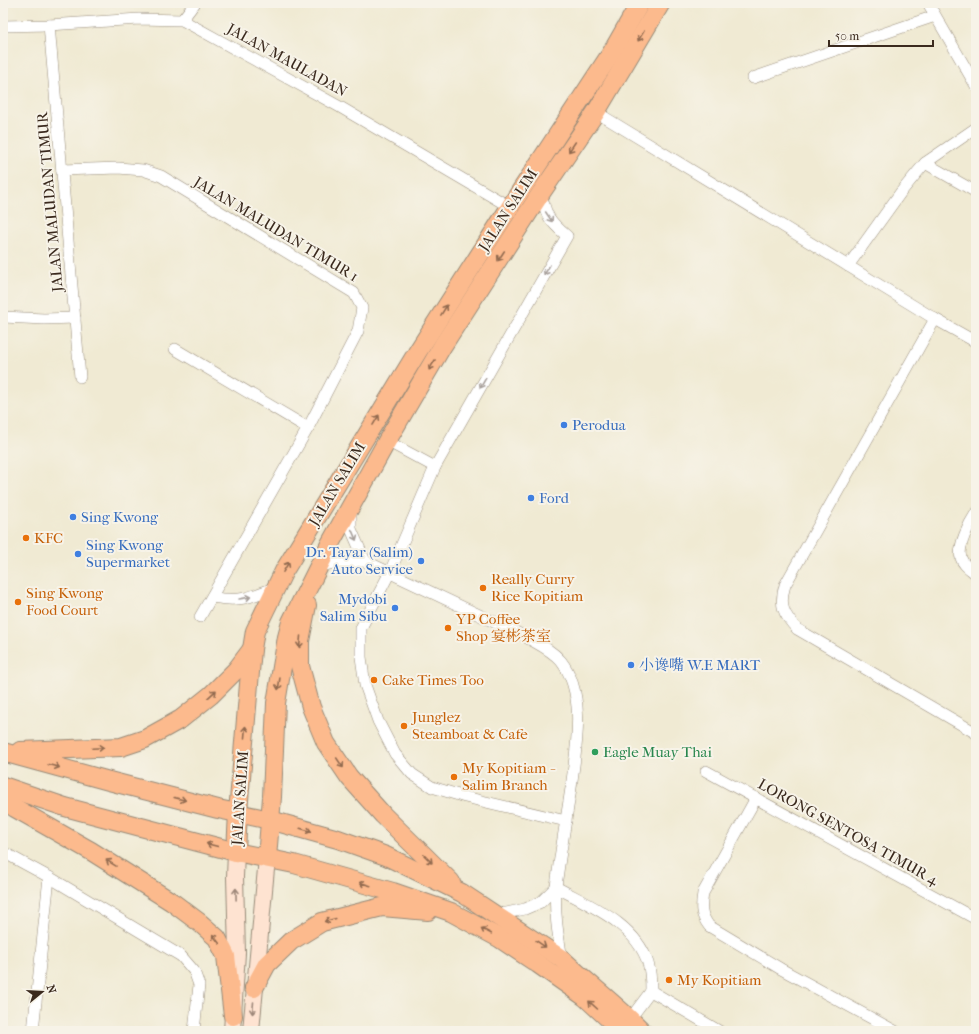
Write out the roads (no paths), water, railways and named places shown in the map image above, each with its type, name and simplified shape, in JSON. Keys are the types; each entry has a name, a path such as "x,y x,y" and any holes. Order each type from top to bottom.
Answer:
{"main road":[{"name":"JALAN SALIM","path":"236,852 252,649 255,631 284,571 414,358 510,207 612,52 640,3"},
{"name":"JALAN SALIM","path":"267,858 276,703 286,637 291,622 315,572 387,441 443,346 541,193 596,112 661,3"},
{"path":"315,572 300,641 300,666 310,707 326,743 349,777 383,815 462,893"},
{"path":"3,751 121,747 146,739 181,719 212,695 237,669 252,649"},
{"path":"3,751 116,783 218,809 238,812 270,820 338,839 386,856 462,893 562,959 631,1027"},
{"path":"3,786 65,807 236,852 294,864 393,892 451,912 499,938 631,1027"},
{"path":"3,800 92,851 172,902 217,938 226,956 233,1024"},
{"path":"254,988 267,964 292,941 322,922 382,908 451,912"}],"street":[{"path":"182,20 195,3"},
{"path":"928,3 976,86"},
{"path":"753,78 936,16"},
{"name":"JALAN MAULADAN","path":"3,26 49,25 139,19 182,20 340,106 510,207"},
{"name":"JALAN MALUDAN TIMUR","path":"49,25 80,377"},
{"path":"596,112 935,319 976,342"},
{"path":"848,266 901,192 925,163 976,128"},
{"path":"925,163 976,192"},
{"name":"JALAN MALUDAN TIMUR 1","path":"62,170 118,168 143,170 161,176 354,293 362,308 358,330 308,428 200,617"},
{"path":"541,193 545,211 554,225 566,236 435,467 390,572 362,628 361,657 365,685 378,721 395,754 412,774 432,787 465,797 566,821"},
{"path":"3,317 44,319 75,318"},
{"path":"935,319 785,585 782,596 783,612 797,629 976,733"},
{"path":"175,349 308,428"},
{"path":"387,441 435,467"},
{"path":"351,507 351,528 365,561"},
{"path":"976,513 961,544 960,557 966,566 976,574"},
{"path":"315,572 329,564 365,561 526,637 547,649 561,662 571,681 577,707 577,740 556,887 557,928 562,959"},
{"path":"212,597 225,600 248,598 276,587"},
{"name":"LORONG SENTOSA TIMUR 4","path":"706,771 976,919"},
{"path":"756,798 703,893 701,908 703,918 709,926 781,969 895,1031"},
{"path":"3,852 49,877 181,956 194,971 198,985 194,1031"},
{"name":"JALAN SALIM","path":"233,1024 237,953 235,878 236,852"},
{"name":"JALAN SALIM","path":"251,1031 267,858"},
{"path":"33,1031 49,877"},
{"path":"497,915 525,909 541,902 556,887"},
{"path":"556,887 618,922 637,942 648,962 651,991 631,1027"},
{"path":"651,991 719,1031"}],"place":[{"name":"Perodua","path":"564,425"},
{"name":"Ford","path":"531,498"},
{"name":"Sing Kwong","path":"73,517"},
{"name":"KFC","path":"26,538"},
{"name":"Sing Kwong Supermarket","path":"78,554"},
{"name":"Dr. Tayar (Salim) Auto Service","path":"421,561"},
{"name":"Really Curry Rice Kopitiam","path":"483,588"},
{"name":"Sing Kwong Food Court","path":"18,602"},
{"name":"Mydobi Salim Sibu","path":"395,608"},
{"name":"YP Coffee Shop 宴彬茶室","path":"448,628"},
{"name":"小谗嘴 W.E MART","path":"631,665"},
{"name":"Cake Times Too","path":"374,680"},
{"name":"Junglez Steamboat & Cafe","path":"404,726"},
{"name":"Eagle Muay Thai","path":"595,752"},
{"name":"My Kopitiam - Salim Branch","path":"454,777"},
{"name":"My Kopitiam","path":"669,980"}]}
